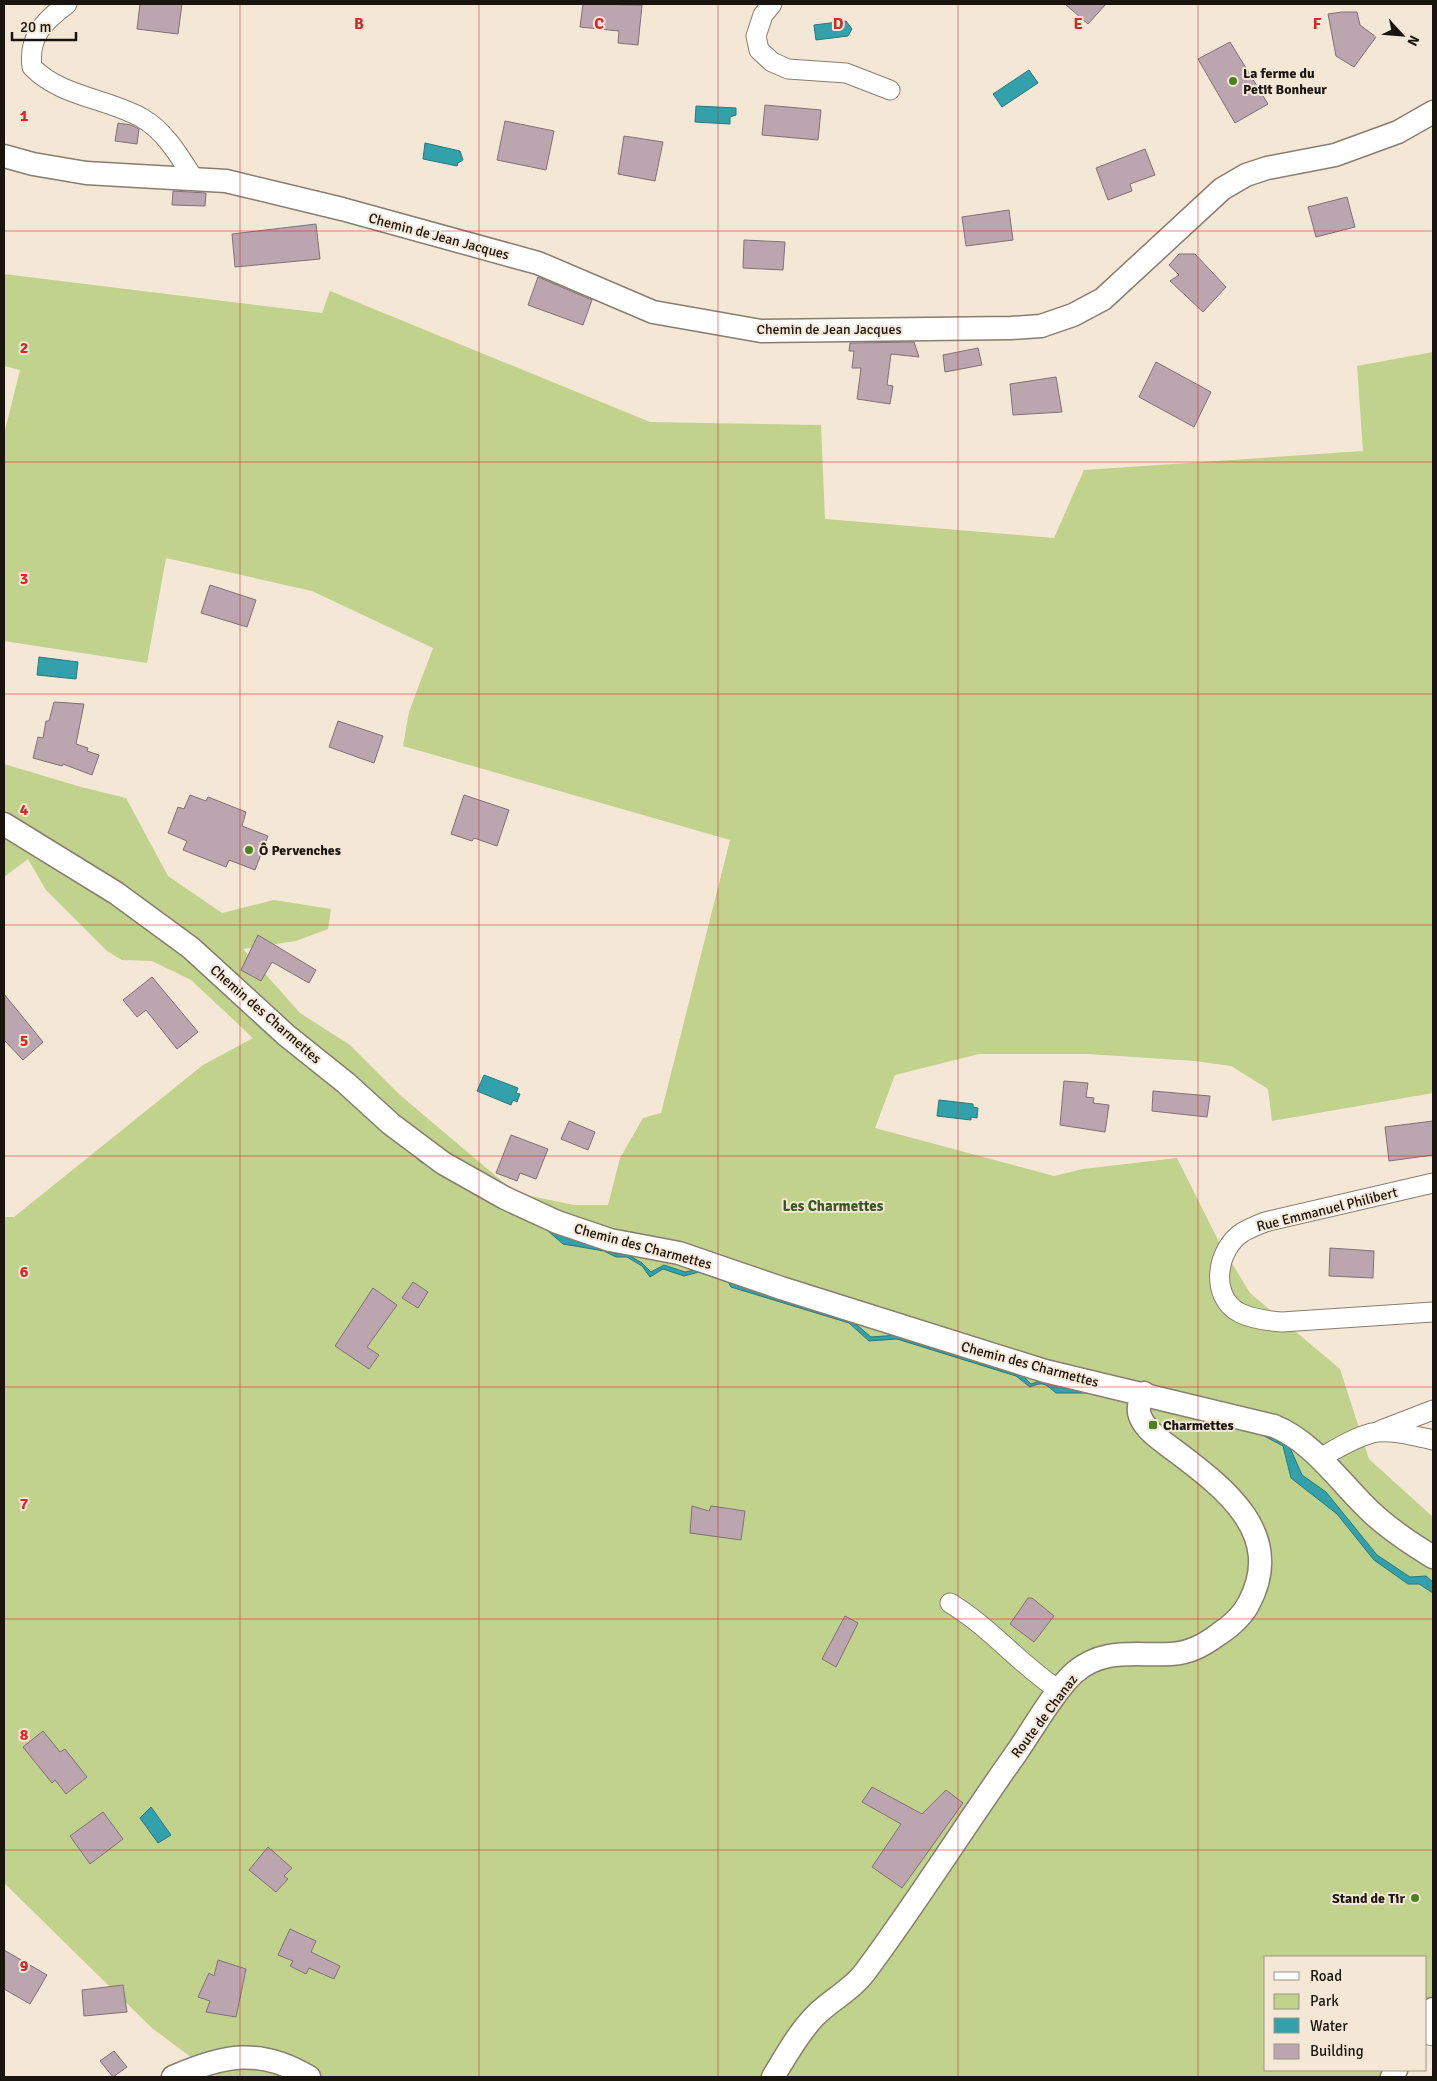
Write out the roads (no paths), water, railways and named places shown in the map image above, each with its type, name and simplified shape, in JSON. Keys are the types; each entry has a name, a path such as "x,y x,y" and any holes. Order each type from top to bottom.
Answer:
{"street":[{"path":"67,4 46,19 36,35 30,56 32,67 55,85 143,119 174,147 194,179"},
{"path":"772,4 763,15 756,36 759,50 772,62 788,69 846,73 890,90"},
{"name":"Chemin de Jean Jacques","path":"4,156 33,164 86,173 226,181 342,209 538,263 653,312 751,330 1011,328 1041,326 1073,315 1103,299 1222,188 1246,175 1267,168 1335,155 1398,132 1433,112"},
{"name":"Chemin des Charmettes","path":"4,824 116,893 183,942 233,985 286,1035 346,1083 391,1124 443,1163 505,1198 557,1222 610,1240 679,1253 790,1291 1141,1400 1274,1426 1288,1432 1320,1458 1377,1518 1403,1538 1433,1557"},
{"name":"Rue Emmanuel Philibert","path":"1433,1183 1265,1222 1243,1232 1232,1242 1225,1255 1219,1270 1219,1288 1226,1302 1240,1313 1260,1319 1282,1322 1433,1312"},
{"name":"Route de Chanaz","path":"773,2077 800,2033 815,2016 863,1975 1074,1673 1107,1655 1129,1652 1172,1654 1200,1647 1236,1621 1248,1606 1255,1590 1259,1572 1259,1556 1255,1534 1244,1512 1226,1490 1153,1434 1140,1417 1141,1400"},
{"path":"1320,1458 1346,1443 1433,1410"},
{"path":"1373,1433 1410,1434 1433,1440"},
{"path":"950,1603 967,1613 1043,1680 1060,1691"},
{"path":"1427,2020 1433,2009"},
{"path":"173,2077 217,2060 243,2056 273,2061 308,2077"}],"water":[{"path":"846,21 852,29 848,36 816,40 814,25"},
{"path":"1029,70 1038,83 1002,107 993,94"},
{"path":"696,106 736,108 736,115 730,117 730,124 695,122"},
{"path":"425,143 460,151 463,160 457,166 423,159"},
{"path":"39,657 78,662 76,679 37,675"},
{"path":"484,1075 518,1088 516,1093 520,1094 517,1102 513,1100 511,1105 477,1091"},
{"path":"939,1100 973,1104 973,1107 978,1108 977,1118 971,1117 971,1120 937,1116"},
{"path":"399,1142 543,1222 567,1238 605,1247 616,1254 627,1254 642,1263 651,1272 664,1265 685,1272 699,1269 732,1279 733,1284 851,1320 871,1337 899,1335 1022,1375 1031,1384 1045,1379 1113,1398 1087,1393 1056,1393 1041,1384 1030,1387 1016,1376 897,1339 869,1341 849,1323 731,1287 728,1282 699,1272 684,1276 663,1269 650,1277 642,1266 627,1257 616,1257 604,1251 563,1244 540,1224 421,1162"},
{"path":"1176,1409 1221,1422 1253,1427 1287,1441 1302,1475 1326,1492 1377,1555 1410,1577 1426,1576 1433,1582 1433,1593 1419,1584 1408,1584 1374,1560 1337,1514 1291,1478 1283,1446 1253,1430 1230,1427 1176,1413"},
{"path":"151,1807 171,1835 158,1843 140,1818"}],"place":[{"name":"La ferme du Petit Bonheur","path":"1233,81"},
{"name":"Ô Pervenches","path":"249,850"},
{"name":"Charmettes","path":"1153,1425"},
{"name":"Stand de Tir","path":"1415,1898"}],"district":[{"name":"Les Charmettes","path":"833,1206"}]}
